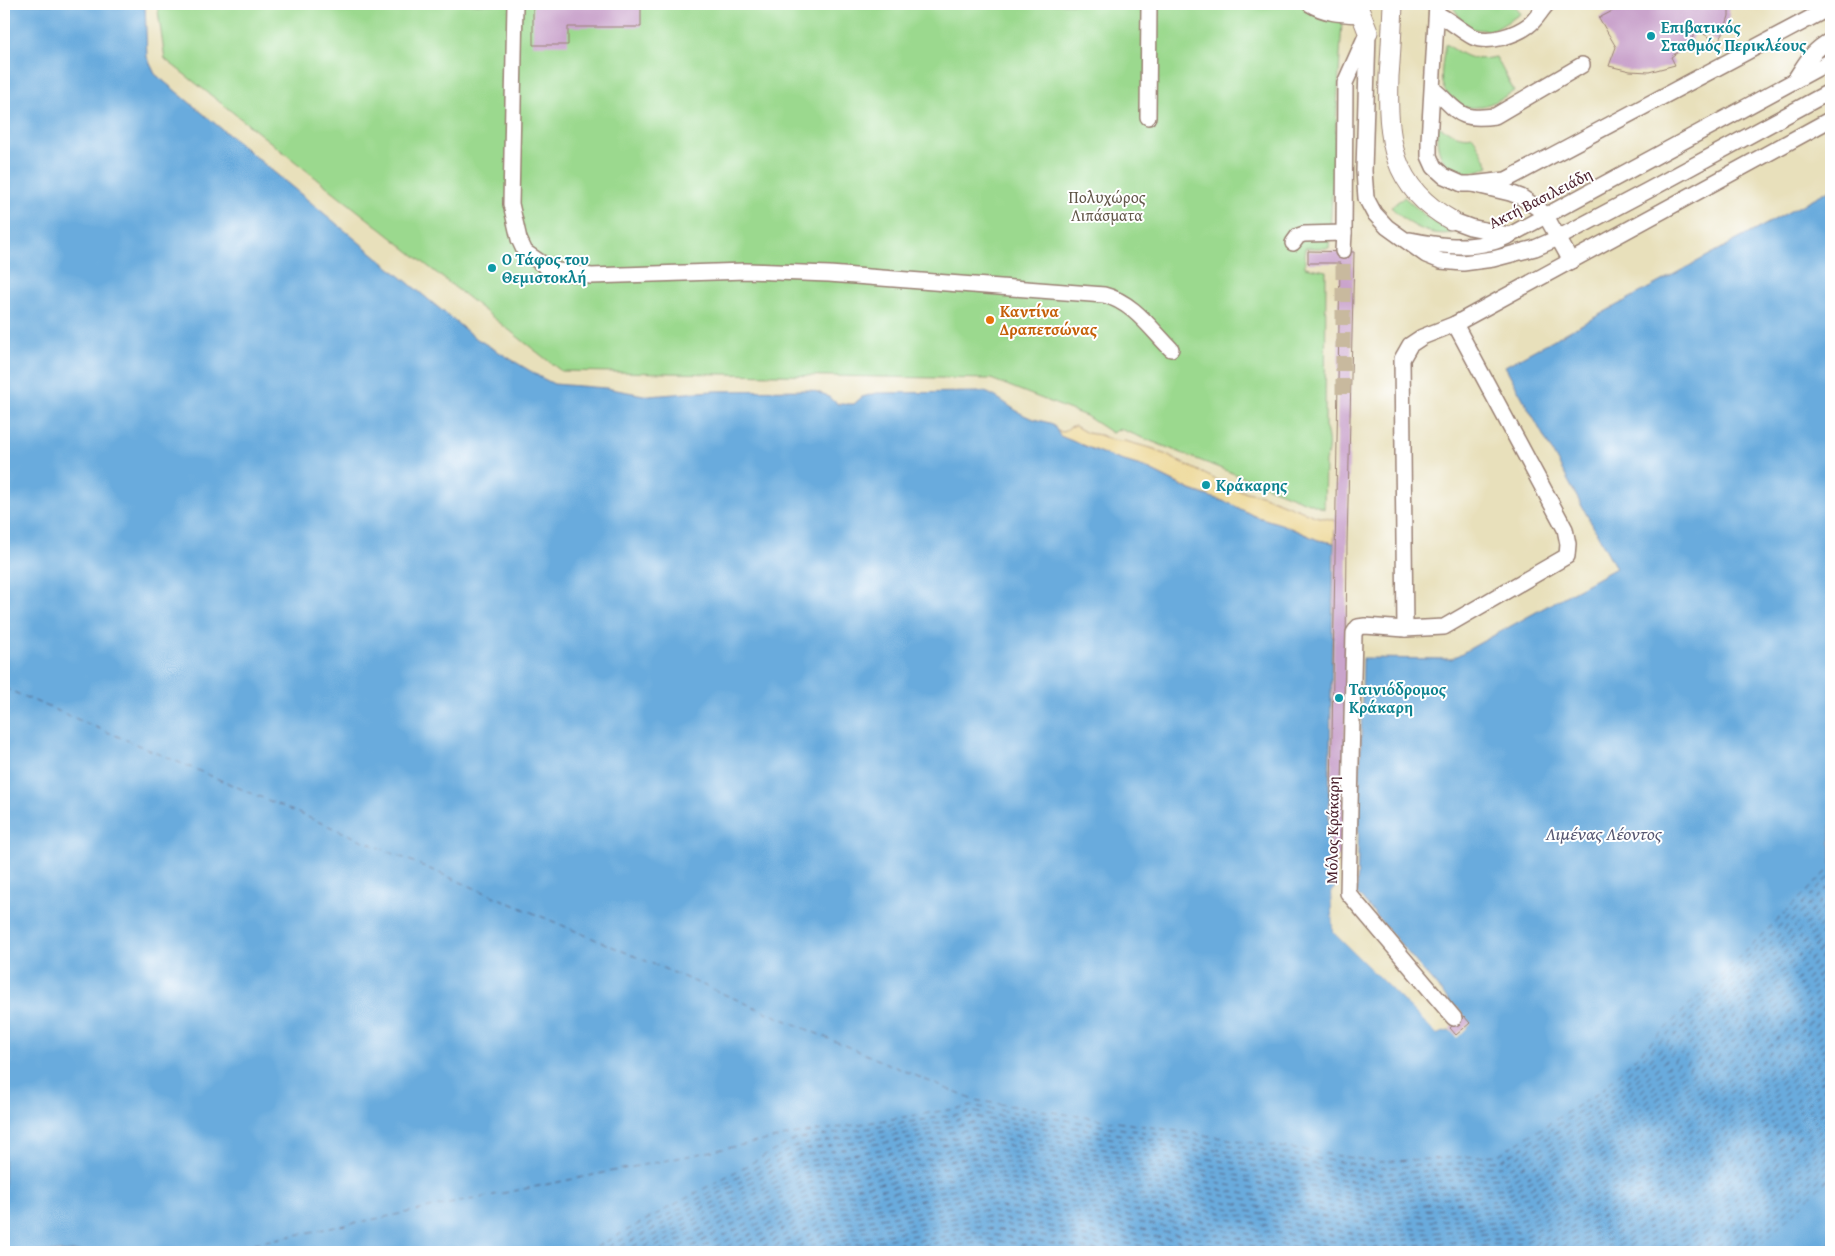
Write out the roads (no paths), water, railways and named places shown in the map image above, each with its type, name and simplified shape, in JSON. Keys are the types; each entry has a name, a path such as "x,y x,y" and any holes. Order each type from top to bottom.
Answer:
{"main road":[{"path":"1393,4 1388,108 1390,135 1394,154 1400,169 1414,190 1435,210 1451,220"}],"street":[{"path":"515,4 512,204 519,239 525,252 546,267 558,272 591,276 746,272 829,274 1104,295 1117,298 1129,306 1171,349"},
{"path":"1148,117 1149,4"},
{"path":"1310,4 1320,10 1364,14"},
{"path":"1437,9 1462,30 1474,37 1479,39 1495,39 1502,38 1529,25 1547,4"},
{"path":"1437,9 1429,156 1434,167 1444,176 1462,184 1472,184 1506,180 1831,7"},
{"path":"1344,251 1344,83 1364,14"},
{"path":"1364,14 1364,188 1370,206 1381,222 1426,255 1441,261 1463,262 1493,259 1518,254 1558,238 1831,91"},
{"path":"1793,82 1815,50 1831,40"},
{"name":"Ακτή Βασιλειάδη","path":"1406,239 1439,246 1464,246 1488,244 1510,235 1831,61"},
{"path":"1433,89 1452,109 1465,117 1483,118 1495,116 1582,65"},
{"path":"1454,324 1565,530 1568,544 1567,556 1444,627 1405,629 1402,360 1410,346 1416,341 1454,324 1571,261 1831,119"},
{"path":"1472,184 1521,197 1539,209 1546,216 1571,261"},
{"path":"1451,220 1477,229 1510,235"},
{"path":"1293,244 1298,236 1304,234 1344,232"},
{"name":"Μόλος Κράκαρη","path":"1405,629 1365,626 1358,627 1354,633 1348,893 1454,1018"}],"water":[{"name":"Λιμένας Λέοντος","path":"4,4 145,4 147,57 155,74 474,337 554,384 606,388 649,396 712,391 811,390 826,395 838,404 854,404 862,397 877,393 985,392 1032,419 1053,424 1060,436 1114,458 1144,467 1190,490 1231,504 1254,516 1281,524 1318,540 1334,543 1328,856 1329,874 1335,888 1331,892 1333,932 1437,1034 1450,1030 1457,1037 1471,1024 1457,1007 1455,1008 1357,893 1363,658 1451,659 1616,568 1505,366 1831,189 1831,1252 4,1252"}],"tunnel":[{"path":"1343,251 1343,394"}],"place":[{"name":"Επιβατικός Σταθμός Περικλέους","path":"1651,36"},
{"name":"Ο Τάφος του Θεμιστοκλή","path":"492,268"},
{"name":"Καντίνα Δραπετσώνας","path":"990,320"},
{"name":"Κράκαρης","path":"1206,485"},
{"name":"Ταινιόδρομος Κράκαρη","path":"1339,698"}],"park label":[{"name":"Πολυχώρος Λιπάσματα","path":"1107,206"}]}
